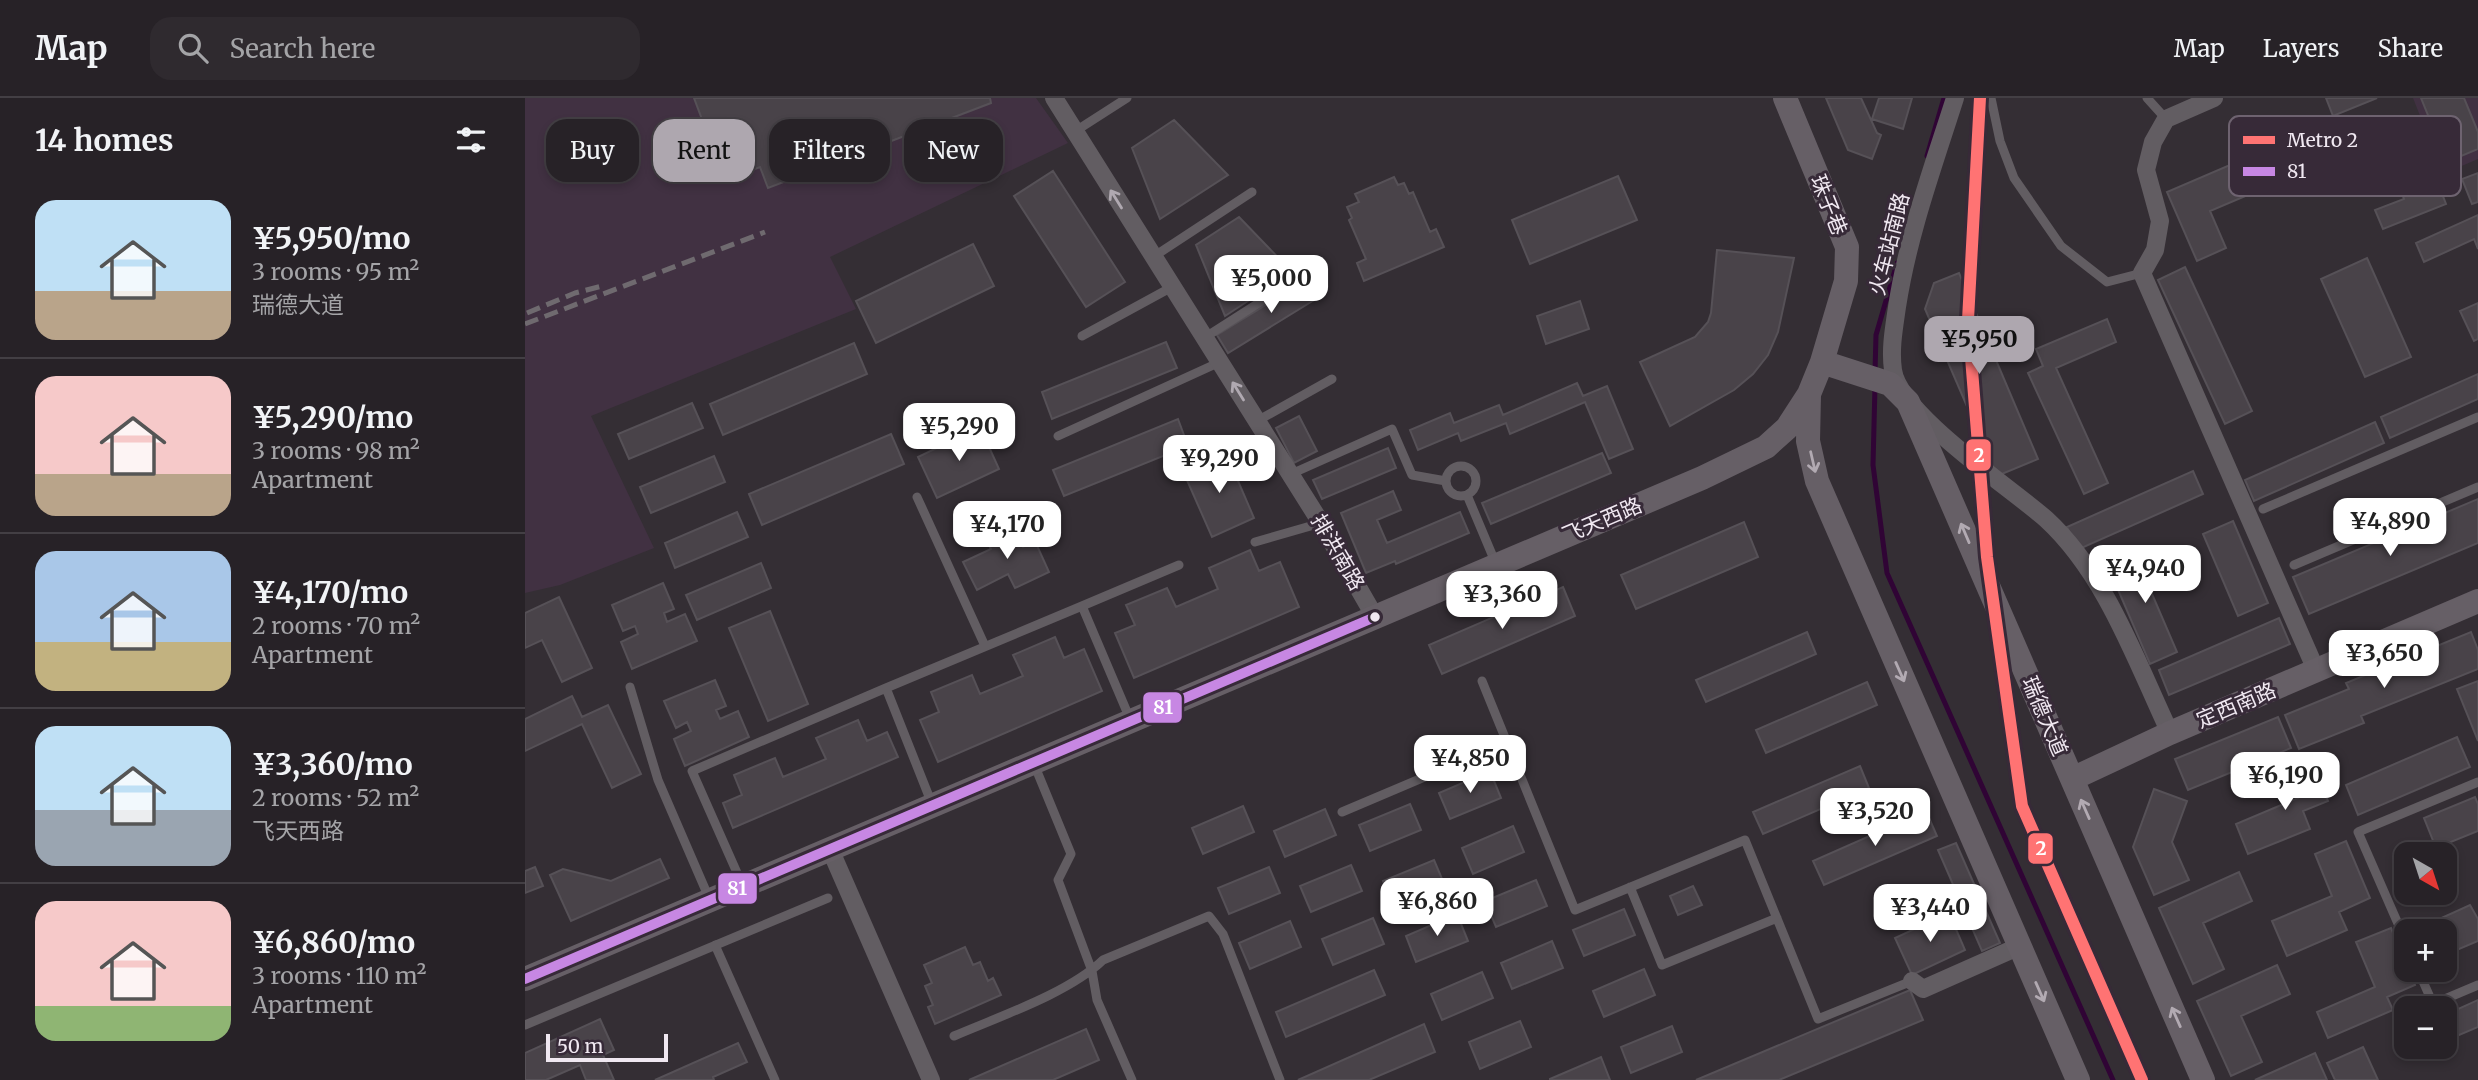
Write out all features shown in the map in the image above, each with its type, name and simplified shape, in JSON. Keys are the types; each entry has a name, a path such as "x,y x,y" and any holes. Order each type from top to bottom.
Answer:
{"street":[{"name":"排洪南路","path":"525,979 1375,617 1291,474 1054,98"},
{"name":"珠子巷","path":"1785,98 1847,247 1846,281 1822,362 1809,394"},
{"name":"火车站南路","path":"1908,402 1893,373 1892,338 1899,291 1911,236 1955,98"},
{"path":"2214,98 2166,119 2153,142 2146,170 2160,220 2155,250 2142,273 2316,670"},
{"name":"瑞德大道","path":"1822,362 1890,384 1908,402 2203,1080"},
{"path":"1809,394 1808,441 1817,481 2078,1080"},
{"name":"飞天西路","path":"1375,617 1702,478 1766,447 1787,428 1809,394"},
{"path":"1908,402 1969,459 2047,520 2087,565 2105,595 2169,733"},
{"name":"定西南路","path":"2072,779 2169,733 2316,670 2476,606"},
{"path":"830,849 932,1080"},
{"path":"1912,981 1923,989 2020,946"}],"lane":[{"path":"1074,132 1127,98"},
{"path":"1991,98 2000,141 2014,178 2061,246 2107,282 2142,273"},
{"path":"2147,98 2166,119"},
{"path":"1153,257 1252,192"},
{"path":"1204,338 1306,273"},
{"path":"1082,336 1171,287"},
{"path":"1058,436 1220,362"},
{"path":"1257,421 1332,379"},
{"path":"2263,509 2478,417"},
{"path":"1291,474 1392,429 1412,475 1446,481"},
{"path":"1456,467 1467,467 1475,475 1476,481 1467,495 1455,495 1446,481 1451,470 1456,467"},
{"path":"2294,565 2478,487"},
{"path":"1467,495 1496,565"},
{"path":"917,497 985,646"},
{"path":"1255,542 1321,523"},
{"path":"743,886 692,771 1179,565"},
{"path":"1082,606 1131,721"},
{"path":"1482,681 1575,910 1745,841 1818,1019 1912,981"},
{"path":"630,687 658,780 710,900"},
{"path":"886,688 933,805"},
{"path":"1342,812 1507,742"},
{"path":"1033,762 1071,854 1058,880 1092,971 1097,1000 1132,1080"},
{"path":"2396,919 2358,832 2478,782"},
{"path":"1630,887 1662,965 1777,918"},
{"path":"525,1025 828,898"},
{"path":"954,1036 1070,985 1092,971 1103,960 1209,916 1223,934 1280,1080"},
{"path":"715,945 775,1080"},
{"path":"2423,982 2433,1004 2478,985"}],"shaded area":[{"path":"525,98 1036,98 1068,143 1003,174 1003,119 904,119 904,182 987,182 830,257 856,309 591,416 654,548 560,585 525,593"},
{"path":"2413,98 2478,98 2478,159 2461,166 2461,116 2420,116"}],"building":[{"path":"694,98 990,98 991,103 949,119 904,119 904,136 890,141 890,119 769,119 769,182 784,182 768,188 760,167 755,169 755,119 702,119"},
{"path":"1826,98 1861,98 1877,133 1881,135 1872,159 1848,150"},
{"path":"1879,98 1912,98 1903,129 1872,119"},
{"path":"2326,98 2377,98 2333,116"},
{"path":"2421,98 2464,98 2478,132 2478,149 2461,156 2461,116 2428,116"},
{"path":"1174,120 1228,175 1160,219 1132,148"},
{"path":"2229,165 2229,196 2245,196 2210,211 2226,248 2197,261 2167,192"},
{"path":"1053,171 1125,282 1086,307 1014,196"},
{"path":"2478,173 2478,202 2472,204 2462,179"},
{"path":"1618,176 1637,220 1530,264 1512,220"},
{"path":"1394,177 1398,185 1404,183 1409,194 1413,192 1430,232 1436,229 1444,247 1364,281 1357,263 1366,259 1349,220 1352,218 1347,207 1359,202 1355,194"},
{"path":"2403,196 2443,196 2446,204 2383,229 2375,210 2404,199"},
{"path":"2478,215 2478,249 2474,239 2424,262 2416,243"},
{"path":"1239,217 1292,272 1225,316 1196,245"},
{"path":"973,244 994,286 876,343 856,301"},
{"path":"1717,250 1794,258 1778,332 1768,355 1753,374 1734,390 1670,426 1640,362 1695,337 1708,322"},
{"path":"2367,258 2411,357 2365,377 2321,279"},
{"path":"2185,267 2252,411 2225,424 2158,280"},
{"path":"1959,273 2038,459 1997,476 1925,309 1934,283"},
{"path":"1313,276 1324,294 1228,353 1217,335"},
{"path":"1580,301 1589,329 1546,344 1537,316"},
{"path":"2478,303 2478,339 2474,341 2460,311"},
{"path":"2107,319 2116,342 2056,368 2108,483 2084,494 2028,373 2043,366 2036,349"},
{"path":"1166,342 1177,368 1052,419 1042,392"},
{"path":"854,343 867,374 723,435 710,404"},
{"path":"2478,374 2478,399 2390,438 2381,417"},
{"path":"1577,383 1583,396 1607,386 1633,449 1609,459 1585,402 1510,434 1506,423 1461,441 1458,433 1418,450 1410,430 1450,413 1454,423 1499,405 1503,415"},
{"path":"692,403 703,428 629,459 618,434"},
{"path":"1299,416 1317,451 1294,463 1276,428"},
{"path":"1178,419 1188,446 1064,496 1053,470"},
{"path":"2375,422 2384,443 2254,501 2245,480"},
{"path":"980,427 999,469 937,498 918,457"},
{"path":"891,434 904,464 762,525 749,494"},
{"path":"1388,448 1396,468 1322,499 1313,480"},
{"path":"1226,453 1254,518 1212,537 1183,471"},
{"path":"1602,453 1611,473 1491,524 1482,503"},
{"path":"714,456 725,482 651,513 640,487"},
{"path":"2193,471 2203,494 2077,550 2067,527"},
{"path":"1393,491 1401,510 1377,520 1387,543 1460,512 1469,533 1396,564 1395,561 1366,573 1341,513"},
{"path":"2478,499 2478,543 2309,614 2293,577"},
{"path":"737,512 748,537 675,568 665,543"},
{"path":"2233,521 2268,603 2238,616 2203,534"},
{"path":"1744,522 1758,557 1636,609 1621,575"},
{"path":"1013,526 1023,547 1035,541 1049,572 1015,588 1008,574 977,590 963,562 991,549 986,539"},
{"path":"1250,550 1259,571 1280,562 1299,607 1134,678 1115,633 1135,625 1126,605 1167,588 1176,607 1218,589 1209,568"},
{"path":"2158,551 2167,571 2146,580 2177,652 2150,664 2110,571"},
{"path":"761,563 771,588 697,620 686,595"},
{"path":"663,583 674,609 664,613 667,622 685,614 697,641 632,669 621,642 638,634 635,626 623,631 612,605"},
{"path":"1563,587 1575,616 1442,674 1429,645"},
{"path":"559,597 592,668 562,682 542,640 525,648 525,613"},
{"path":"770,611 808,704 768,721 729,628"},
{"path":"2279,618 2290,644 2169,695 2159,670"},
{"path":"1807,632 1816,654 1706,702 1696,680"},
{"path":"2471,632 2478,650 2478,669 2361,716 2364,723 2299,749 2285,715 2349,689 2346,683"},
{"path":"1055,637 1064,658 1084,649 1102,691 938,762 920,720 939,712 931,692 972,675 980,694 1023,676 1013,655"},
{"path":"715,680 726,706 716,710 720,719 738,711 749,737 685,766 674,739 691,731 687,722 676,728 664,701"},
{"path":"2478,681 2478,741 2457,689"},
{"path":"1867,682 1877,705 1766,753 1756,730"},
{"path":"572,696 582,717 608,705 641,774 612,788 582,724 525,751 525,719"},
{"path":"2278,717 2291,748 2188,790 2175,759"},
{"path":"858,720 867,741 887,732 898,757 733,828 723,803 742,795 734,775 775,758 783,777 826,759 816,738"},
{"path":"2457,737 2470,767 2358,815 2346,785"},
{"path":"2311,759 2328,801 2303,811 2310,829 2248,854 2236,824 2298,798 2286,769"},
{"path":"1860,766 1869,788 1763,834 1753,812"},
{"path":"1490,771 1501,798 1450,819 1439,793"},
{"path":"2154,789 2187,801 2172,842 2189,880 2154,895 2133,847"},
{"path":"2475,797 2478,804 2478,831 2451,842 2434,842 2424,818"},
{"path":"1410,804 1421,830 1370,851 1359,825"},
{"path":"1243,806 1254,832 1203,854 1192,828"},
{"path":"1325,809 1336,835 1285,857 1274,831"},
{"path":"1926,811 1937,836 1824,885 1813,861"},
{"path":"1513,826 1524,852 1473,874 1462,848"},
{"path":"2346,841 2370,898 2339,912 2347,930 2287,956 2272,921 2332,896 2315,854"},
{"path":"1956,843 2000,943 1982,951 1938,850"},
{"path":"660,859 669,878 571,921 550,875 563,869 611,881"},
{"path":"1434,860 1445,886 1394,907 1383,881"},
{"path":"1351,865 1362,891 1311,912 1300,886"},
{"path":"535,867 543,886 525,893 525,871"},
{"path":"1269,867 1280,893 1229,914 1218,888"},
{"path":"2239,872 2252,901 2203,923 2224,969 2193,984 2159,908"},
{"path":"1536,880 1547,906 1496,927 1485,901"},
{"path":"1693,886 1702,905 1678,915 1670,896"},
{"path":"2470,905 2478,919 2478,941 2457,950 2457,919 2439,919"},
{"path":"1624,909 1635,935 1584,956 1573,930"},
{"path":"1949,913 1965,950 1912,975 1895,938"},
{"path":"1457,914 1468,941 1416,962 1406,936"},
{"path":"1373,918 1384,944 1333,965 1322,939"},
{"path":"1290,921 1301,947 1250,969 1239,943"},
{"path":"2391,928 2394,935 2394,982 2414,982 2415,985 2387,997 2393,1010 2328,1038 2317,1012 2375,987 2356,942"},
{"path":"1552,941 1563,968 1512,989 1501,963"},
{"path":"965,947 973,965 980,962 988,981 993,978 1001,995 935,1024 928,1007 933,1005 925,986 932,983 924,965"},
{"path":"2277,965 2290,994 2241,1016 2262,1062 2231,1076 2197,1001"},
{"path":"1644,969 1655,995 1604,1017 1593,991"},
{"path":"1374,970 1385,995 1286,1037 1276,1012"},
{"path":"1482,972 1493,998 1442,1020 1431,994"},
{"path":"1910,990 1923,1020 1779,1080 1696,1080"},
{"path":"2478,1000 2478,1027 2457,1036 2457,1010"},
{"path":"600,1019 614,1050 603,1055 614,1080 586,1080 580,1065 546,1080 525,1080 525,1053"},
{"path":"1520,1021 1531,1047 1480,1069 1469,1042"},
{"path":"1424,1024 1435,1052 1369,1080 1298,1080"},
{"path":"1672,1026 1682,1052 1631,1073 1621,1047"},
{"path":"1086,1029 1099,1060 1053,1080 969,1080"},
{"path":"738,1043 747,1062 713,1077 714,1080 655,1080"},
{"path":"2363,1047 2378,1080 2335,1080 2327,1063"},
{"path":"2315,1053 2327,1080 2255,1080 2266,1075"},
{"path":"1601,1057 1610,1080 1550,1080 1550,1079"}],"waterway":[{"path":"1927,156 1944,98"},
{"path":"1875,372 1876,335 1897,263"},
{"path":"1875,386 1873,465 1887,573 2113,1080"}],"railway":[{"path":"525,324 765,232"},
{"path":"527,313 575,293 606,285"}],"metro line":[{"name":"2","path":"1980,98 1968,320 1987,557 2022,806 2142,1080"}],"transit line":[{"name":"81","path":"525,979 1375,617"}]}
